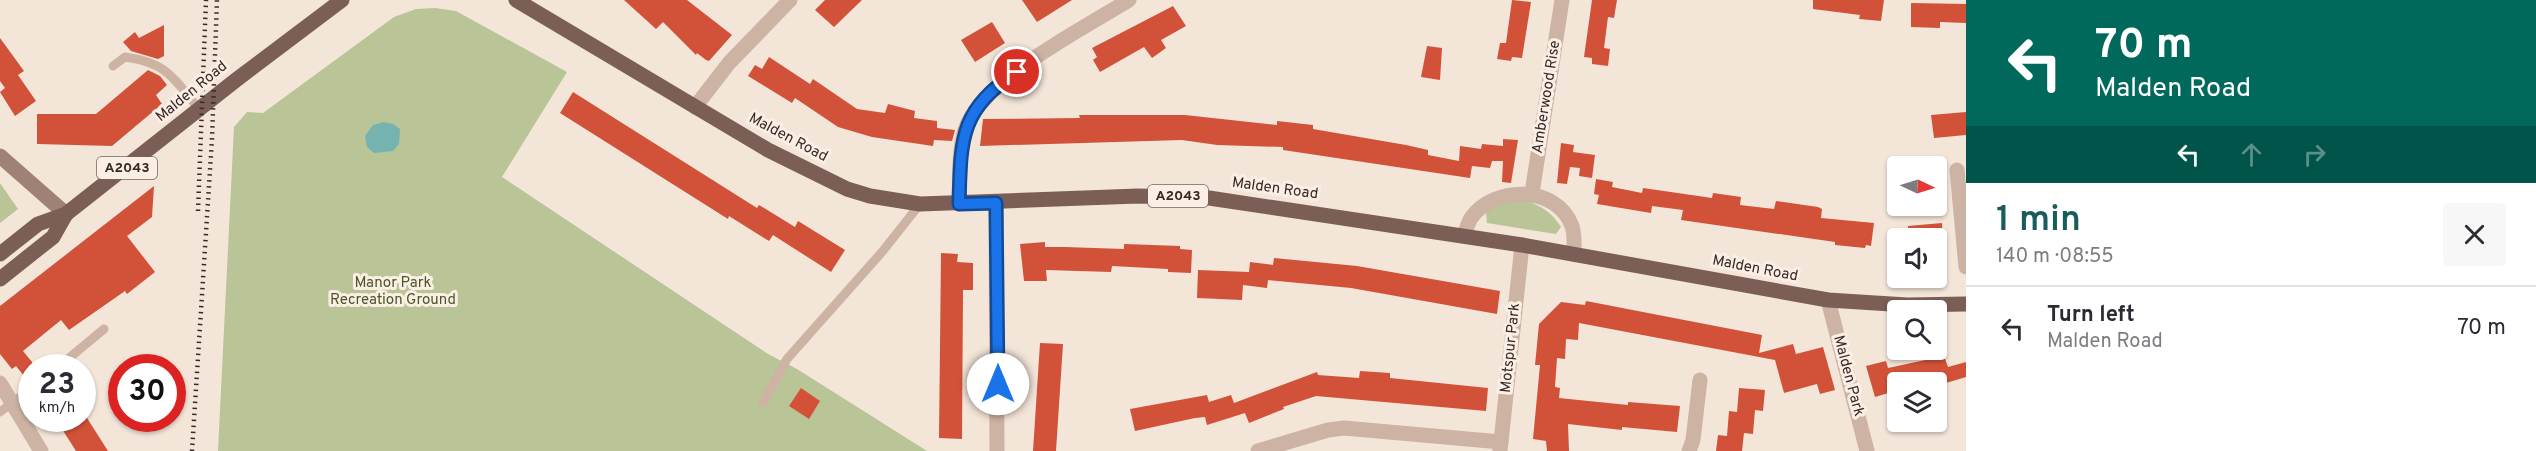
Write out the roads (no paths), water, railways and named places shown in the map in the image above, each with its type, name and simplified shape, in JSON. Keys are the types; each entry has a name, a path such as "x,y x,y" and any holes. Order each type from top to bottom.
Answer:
{"main road":[{"name":"Malden Road","path":"0,254 38,224 66,214 342,0"},
{"name":"Malden Road","path":"516,0 768,150 847,189 870,196 920,204 1084,198 1209,198 1522,245 1828,300 1907,305 1966,304"},
{"path":"0,156 66,214"},
{"name":"Malden Road","path":"0,279 53,237 66,214"}],"street":[{"path":"695,107 729,63 790,0"},
{"path":"959,204 964,131 973,112 984,97 998,84 1129,0"},
{"name":"Amberwood Rise","path":"1532,194 1562,0"},
{"path":"1957,170 1966,267"},
{"path":"1464,236 1470,218 1501,195 1532,194 1563,212 1572,224 1574,254"},
{"path":"996,203 997,451"},
{"name":"Motspur Park","path":"1501,446 1522,245"},
{"name":"Malden Park","path":"1828,300 1867,451"},
{"path":"1689,451 1693,440 1700,380"},
{"path":"0,383 6,408 41,451"},
{"path":"1258,451 1328,430 1344,428 1501,446"}],"lane":[{"path":"112,66 125,57 158,64 168,72 199,109"},
{"path":"763,403 787,359 882,252 920,204"},
{"path":"74,354 104,329"},
{"path":"6,408 18,399"}],"water":[{"path":"384,122 400,129 399,144 393,151 374,153 367,147 365,136 373,125"}],"railway":[{"path":"198,211 206,0"},
{"path":"192,451 212,139 217,0"}],"park label":[{"name":"Manor Park Recreation Ground","path":"393,292"}]}
